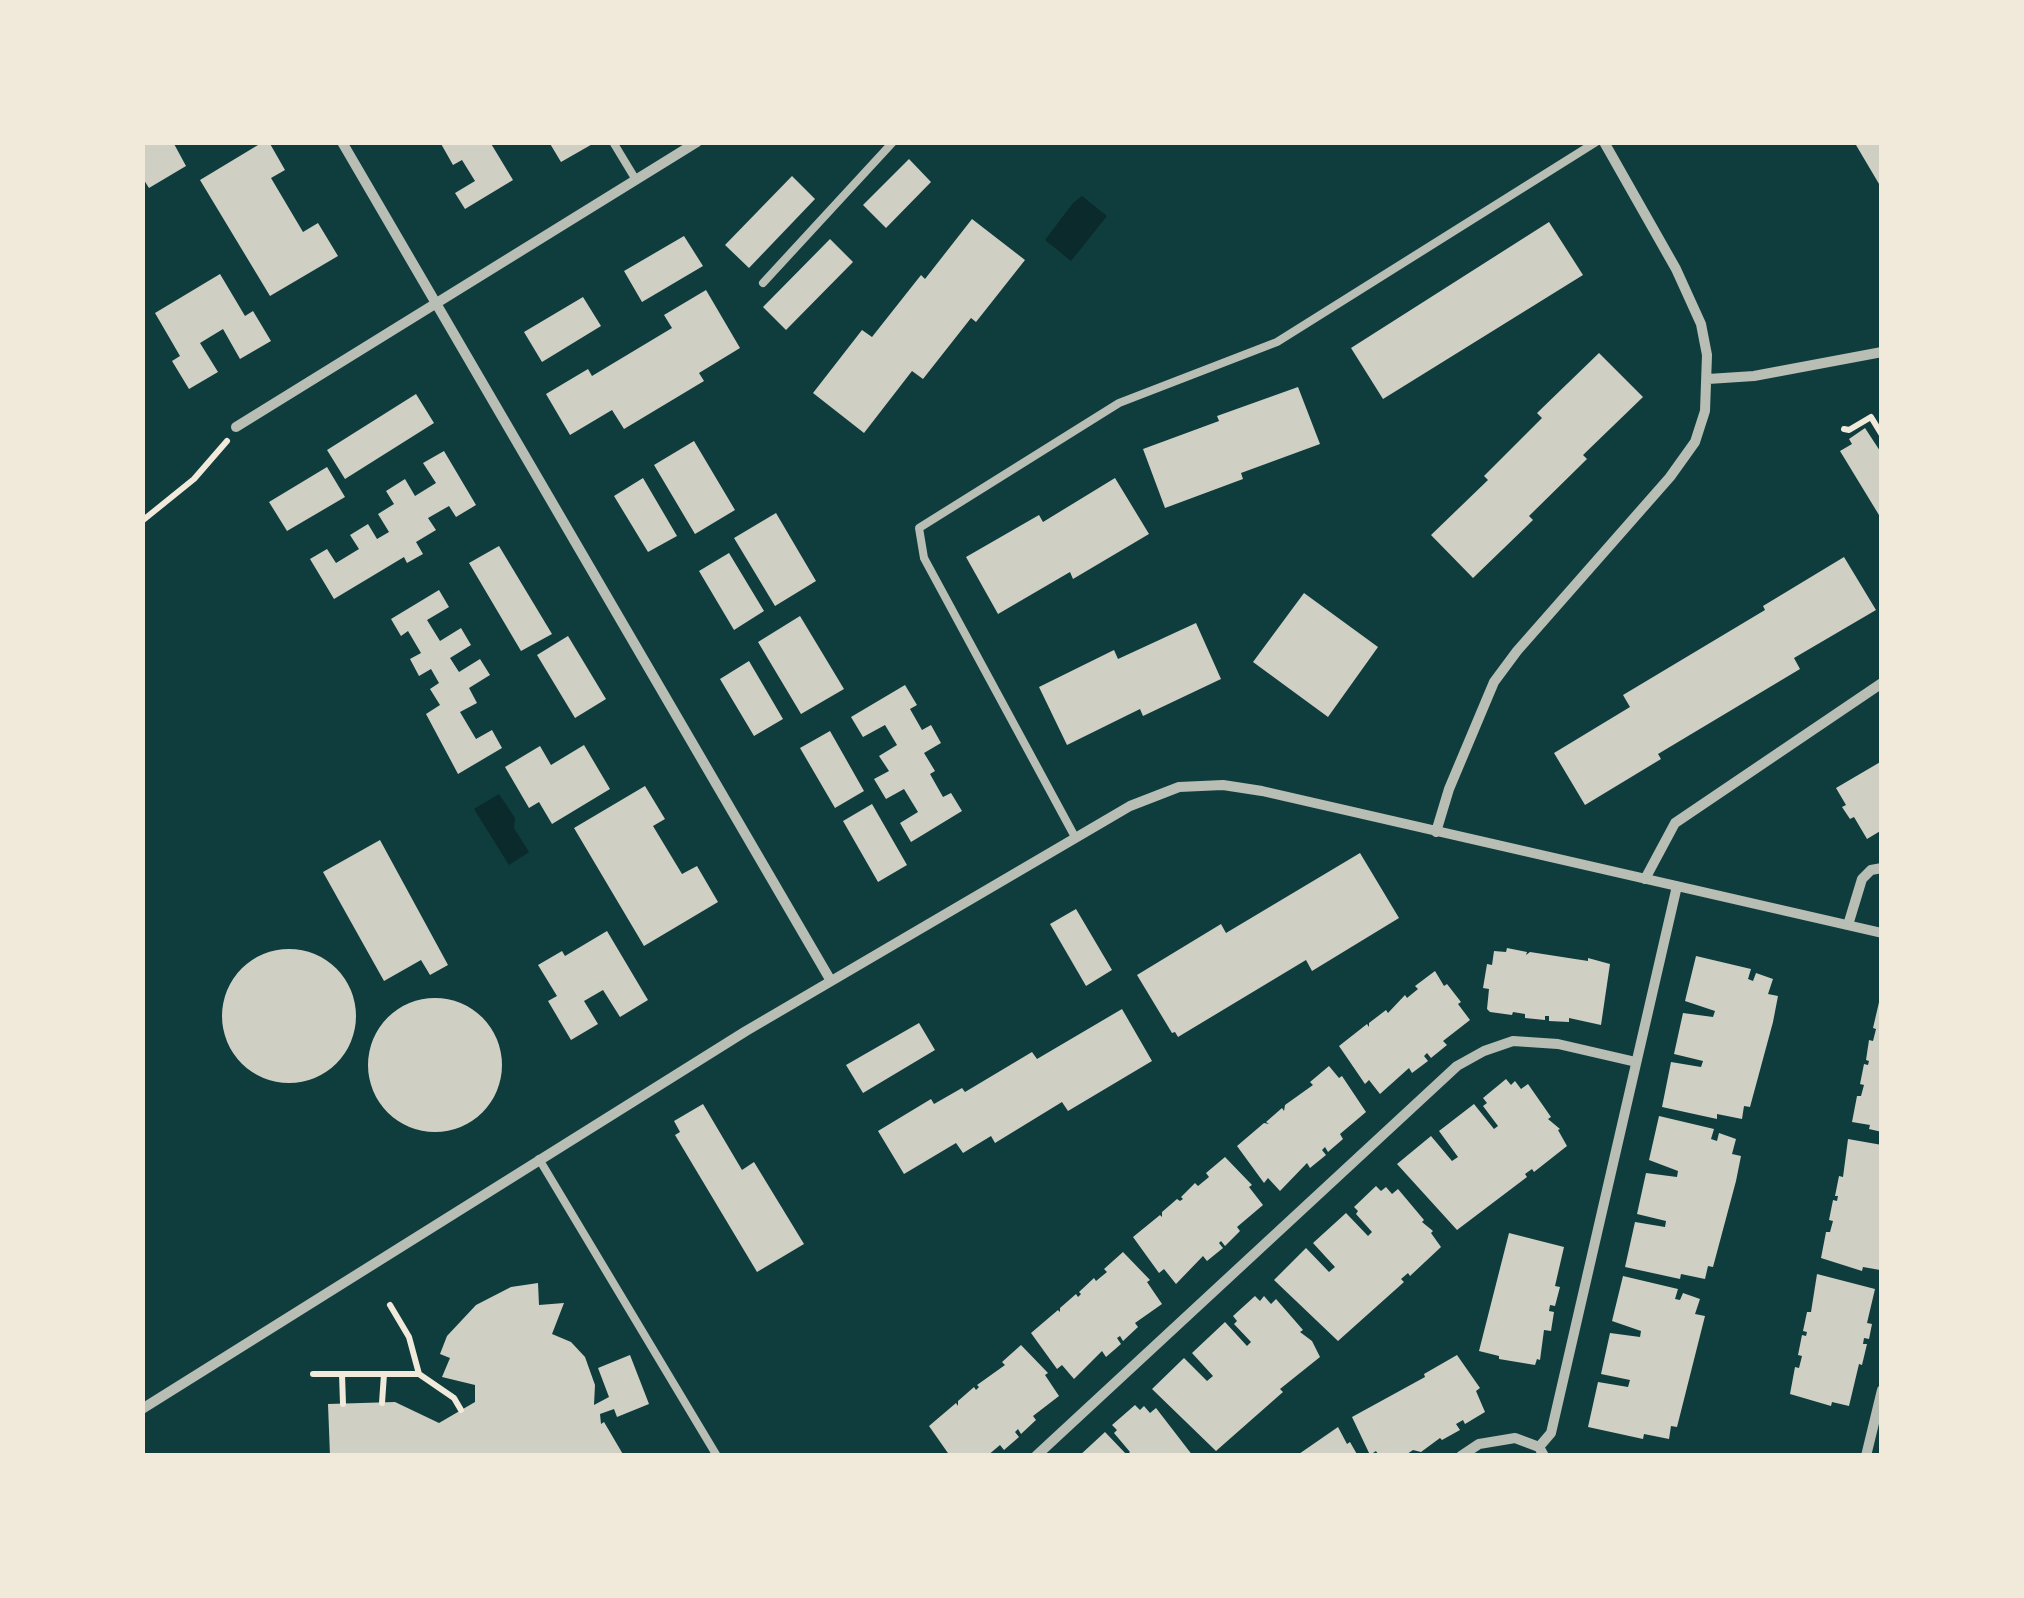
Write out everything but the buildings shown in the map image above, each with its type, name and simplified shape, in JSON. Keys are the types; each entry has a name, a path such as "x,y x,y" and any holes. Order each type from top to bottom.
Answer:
{"street":[{"path":"342,142 830,981"},
{"path":"236,427 697,142"},
{"path":"1436,832 1494,682 1516,651 1670,477 1695,442 1705,411 1708,379 1701,324 1691,298 1604,142"},
{"path":"1708,379 1754,376 1882,352"},
{"path":"1645,879 1675,823 1882,683"},
{"path":"142,1409 830,981 1155,794 1201,784 1262,792 1882,933"},
{"path":"1848,925 1862,879 1872,870 1882,868"},
{"path":"1461,1456 1479,1444 1515,1438 1542,1452 1551,1433 1677,886"},
{"path":"1036,1456 1457,1066 1513,1041 1558,1044 1636,1062"},
{"path":"1866,1456 1882,1390"}],"lane":[{"path":"614,142 636,180"},
{"path":"763,283 893,142"},
{"path":"1075,837 924,558 919,528 1120,403 1277,342 1596,142"},
{"path":"539,1159 717,1456"}],"path":[{"path":"1844,430 1870,417 1882,435"},
{"path":"142,521 194,479 236,427"},
{"path":"390,1305 408,1337 420,1374"},
{"path":"314,1374 420,1374 454,1398 462,1410"},
{"path":"342,1374 343,1404"},
{"path":"382,1403 384,1374"}],"water":[{"path":"1082,196 1107,216 1071,261 1045,240"},
{"path":"499,794 515,818 514,828 529,852 509,865 474,809"}]}
